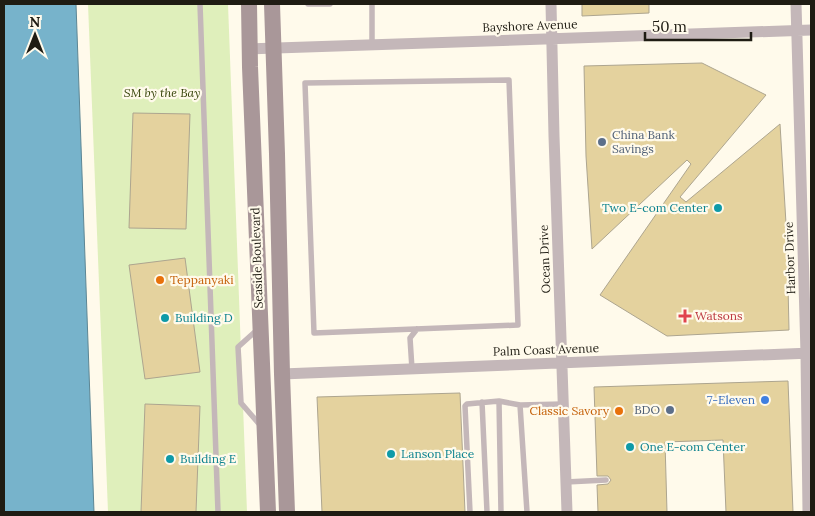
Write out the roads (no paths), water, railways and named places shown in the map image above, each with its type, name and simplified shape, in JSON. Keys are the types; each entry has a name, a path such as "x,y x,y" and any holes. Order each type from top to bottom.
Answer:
{"street":[{"name":"Seaside Boulevard","path":"249,4 268,512"},
{"name":"Seaside Boulevard","path":"272,4 278,154 282,374 287,512"},
{"name":"Ocean Drive","path":"552,4 554,136 567,512"},
{"name":"Harbor Drive","path":"796,4 809,353 808,512"},
{"name":"Bayshore Avenue","path":"250,49 811,30"},
{"name":"Palm Coast Avenue","path":"282,374 809,353"}],"lane":[{"path":"200,4 218,512"},
{"path":"308,4 330,4"},
{"path":"372,4 372,45"},
{"path":"412,369 410,338 418,329 518,325 509,80 305,83 314,333 418,329"},
{"path":"260,327 238,347 241,403 264,429"},
{"path":"470,512 465,406 469,402 499,401 520,405 564,404"},
{"path":"499,401 501,512"},
{"path":"482,402 487,512"},
{"path":"520,405 527,512"},
{"path":"566,482 606,480"}],"water":[{"path":"4,4 76,4 94,512 4,512"}],"place":[{"name":"China Bank Savings","path":"602,142"},
{"name":"Two E-com Center","path":"718,208"},
{"name":"Teppanyaki","path":"160,280"},
{"name":"Watsons","path":"685,316"},
{"name":"Building D","path":"165,318"},
{"name":"7-Eleven","path":"765,400"},
{"name":"BDO","path":"670,410"},
{"name":"Classic Savory","path":"619,411"},
{"name":"One E-com Center","path":"630,447"},
{"name":"Lanson Place","path":"391,454"},
{"name":"Building E","path":"170,459"}],"park label":[{"name":"SM by the Bay","path":"162,93"}]}
